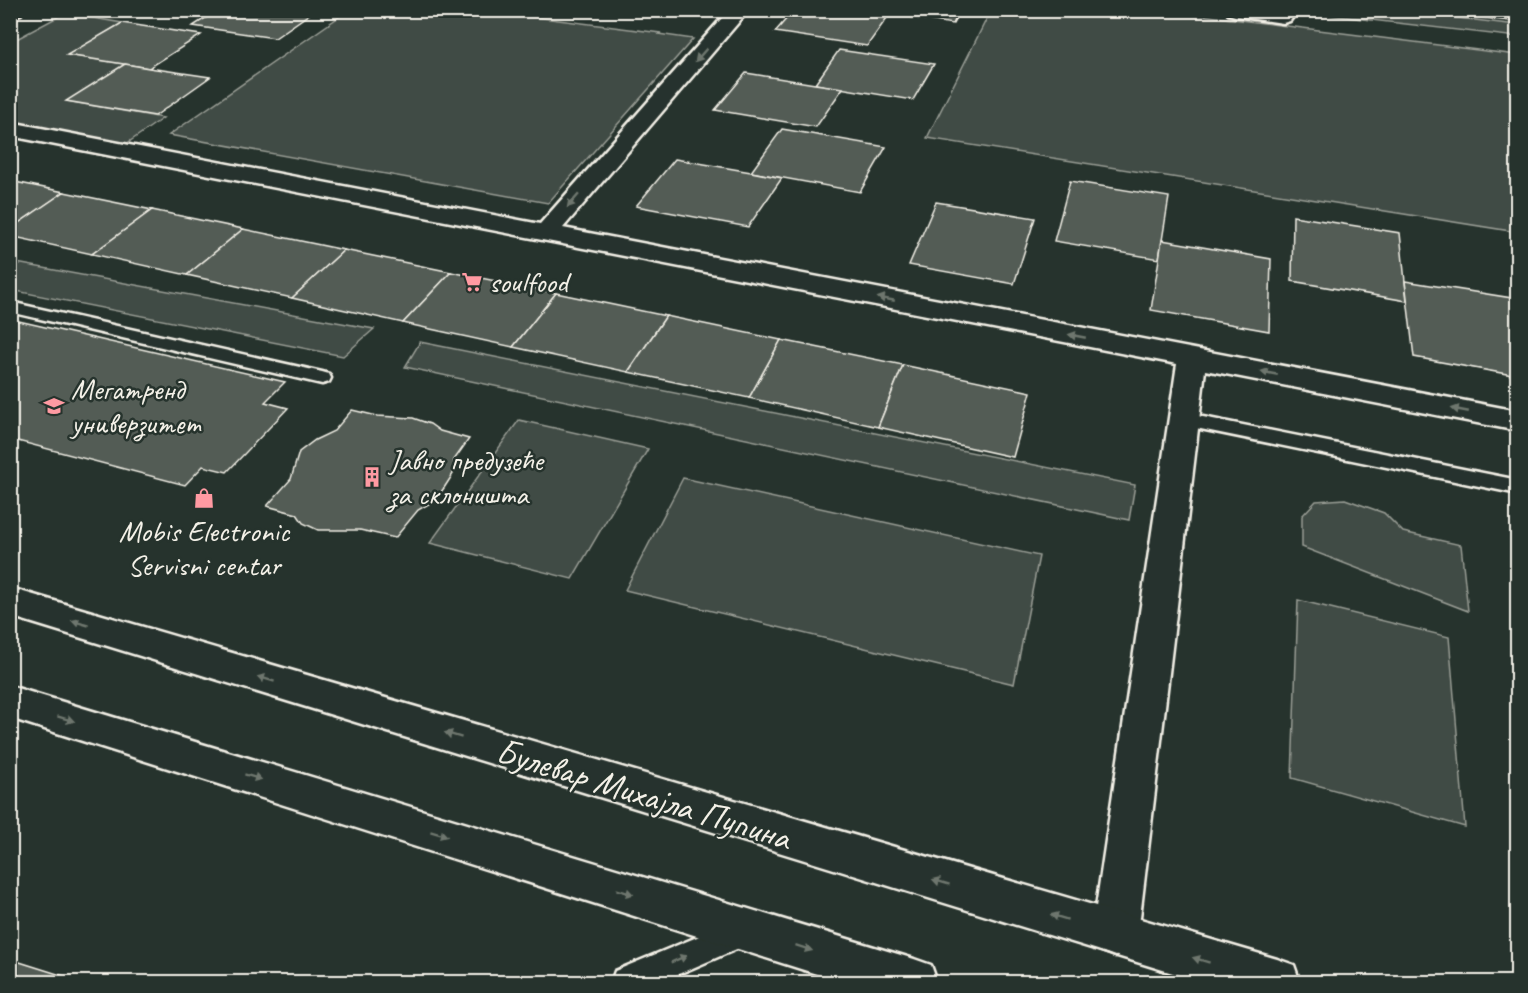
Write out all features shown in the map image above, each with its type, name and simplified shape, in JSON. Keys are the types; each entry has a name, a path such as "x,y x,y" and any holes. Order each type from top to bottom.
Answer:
{"street":[{"path":"545,233 740,10"},
{"path":"1235,10 1283,17"},
{"path":"10,129 1518,421"},
{"path":"1115,934 1192,358"},
{"name":"Булевар Михајла Пупина","path":"10,602 1277,982"},
{"path":"10,702 914,982"}],"lane":[{"path":"10,307 322,378"},
{"path":"1184,419 1518,487"},
{"path":"626,982 748,930"}],"shaded area":[{"path":"349,10 488,11 693,39 548,203 169,135"},
{"path":"991,10 1169,11 1517,55 1517,232 927,138"},
{"path":"1294,11 1399,11 1517,25 1517,37"},
{"path":"65,13 122,23 68,55 125,64 67,101 163,118 126,144 11,122 11,42"},
{"path":"10,262 374,329 343,356 11,290"},
{"path":"420,342 1135,485 1129,520 405,367"},
{"path":"519,420 648,449 572,579 430,543"},
{"path":"683,478 1039,556 1014,684 625,590"},
{"path":"1345,499 1384,513 1403,532 1461,545 1468,611 1302,547 1302,516 1316,501"},
{"path":"1298,600 1449,637 1465,827 1292,778"}],"building":[{"path":"218,10 315,10 275,38 193,26"},
{"path":"794,10 859,10 889,15 867,46 775,32"},
{"path":"864,10 960,10 953,24"},
{"path":"1426,10 1484,10 1486,18"},
{"path":"1484,10 1518,10 1518,22 1486,18"},
{"path":"122,23 201,35 149,68 67,55"},
{"path":"839,50 934,64 913,100 815,84"},
{"path":"125,64 210,77 155,116 66,101"},
{"path":"746,73 843,88 816,127 715,110"},
{"path":"782,129 886,147 860,192 751,172"},
{"path":"675,159 782,178 748,227 636,206"},
{"path":"10,181 64,192 10,229"},
{"path":"1070,181 1169,197 1159,259 1054,241"},
{"path":"64,192 152,210 92,254 10,236 10,229"},
{"path":"936,202 1035,218 1014,284 909,265"},
{"path":"152,210 243,229 187,275 92,254"},
{"path":"1293,216 1400,233 1407,301 1292,281"},
{"path":"243,229 344,250 292,298 187,275"},
{"path":"1162,240 1271,259 1269,331 1151,310"},
{"path":"344,250 451,272 403,323 292,298"},
{"path":"451,272 556,293 513,347 403,323"},
{"path":"1405,281 1518,299 1518,376 1414,357"},
{"path":"556,293 666,316 628,372 513,347"},
{"path":"666,316 781,340 749,398 628,372"},
{"path":"10,319 285,382 265,402 288,408 227,472 203,466 185,485 10,439"},
{"path":"781,340 903,365 878,427 749,398"},
{"path":"903,365 1031,392 1013,457 878,427"},
{"name":"Јавно предузеће за склоништа","path":"352,410 377,416 413,418 430,424 440,431 469,439 454,460 453,474 444,488 434,501 418,510 395,538 360,530 318,530 303,523 297,514 267,506 291,479 299,452 315,440 334,431"},
{"path":"10,959 83,982 10,982"}],"place":[{"name":"soulfood","path":"472,282"},
{"name":"Мегатренд универзитет","path":"54,406"},
{"name":"Јавно предузеће за склоништа","path":"372,477"},
{"name":"Mobis Electronic Servisni centar","path":"204,498"}]}
